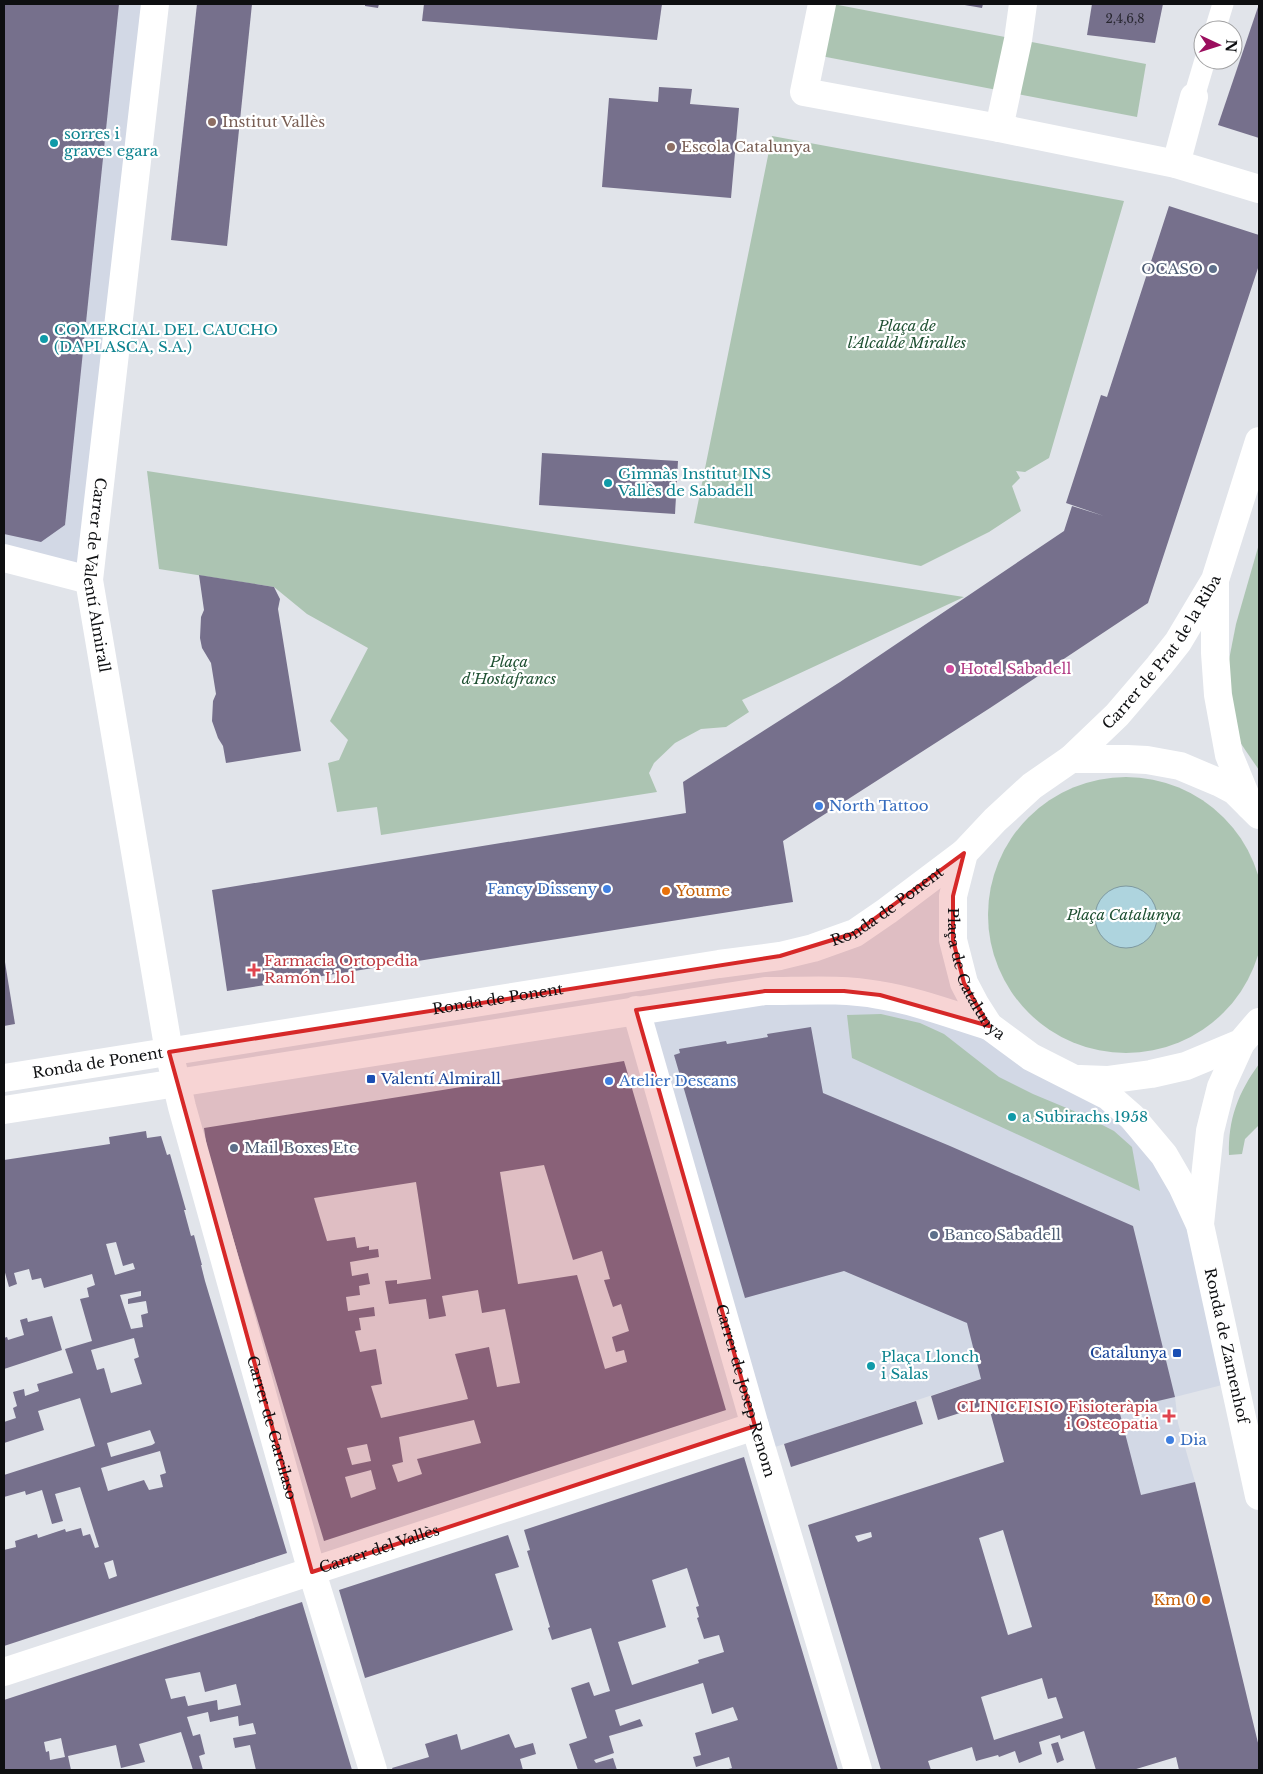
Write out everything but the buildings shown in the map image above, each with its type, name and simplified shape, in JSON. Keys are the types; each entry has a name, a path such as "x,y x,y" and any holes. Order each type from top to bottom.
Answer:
{"street":[{"name":"Carrer de Valentí Almirall","path":"155,4 89,580 169,1052 176,1082"},
{"path":"822,4 804,92 999,128 1176,164 1259,189"},
{"path":"999,128 1018,40 1023,4"},
{"path":"1218,20 1223,4"},
{"path":"1176,164 1202,70"},
{"path":"1215,580 1259,441"},
{"path":"4,558 89,580"},
{"name":"Carrer de Prat de la Riba","path":"1071,759 1117,714 1159,666 1178,642 1215,580"},
{"name":"Carrer de Prat de la Riba","path":"1215,580 1215,653 1218,695 1229,754 1255,810"},
{"path":"1071,759 1147,760 1180,766 1235,791 1255,810"},
{"name":"Plaça de Catalunya","path":"1071,759 1032,786 995,820 964,853 953,896 953,940 964,983 989,1026 1030,1057 1076,1079 1107,1080 1152,1074 1186,1066 1241,1043 1259,1022"},
{"name":"Ronda de Ponent","path":"4,1078 719,964 780,956 835,941 860,929 964,853"},
{"name":"Ronda de Ponent","path":"4,1110 765,991 844,990 880,995 926,1006 989,1026"},
{"name":"Carrer de Josep Renom","path":"636,1010 755,1426 858,1770"},
{"name":"Ronda de Zamenhof","path":"1200,1225 1210,1132 1221,1087 1241,1043"},
{"name":"Ronda de Zamenhof","path":"1076,1079 1108,1096 1132,1117 1164,1155 1182,1186 1200,1225 1259,1496"},
{"name":"Carrer de Garcilaso","path":"176,1082 312,1572 373,1770"},
{"name":"Carrer del Vallès","path":"4,1672 755,1426"}],"highlighted area":[{"path":"964,853 953,896 953,940 964,983 989,1026 880,995 844,991 765,991 636,1010 755,1426 312,1572 169,1052 780,956 855,933"}],"shaded area":[{"path":"4,4 148,4 89,580 4,550"},
{"path":"765,991 926,1007 1076,1079 1164,1155 1234,1382 1175,1397 1178,1423 1195,1482 1022,1525 981,1379 763,1451 636,1010"}],"green space":[{"path":"833,4 1146,64 1137,117 821,56"},
{"name":"Plaça de l'Alcalde Miralles","path":"772,136 1124,201 1049,458 1025,472 1016,471 1020,478 1012,486 1021,511 989,532 921,566 694,523"},
{"name":"Plaça d'Hostafrancs","path":"147,471 964,597 742,700 749,712 726,727 701,729 675,743 654,763 649,773 657,792 381,835 377,807 337,812 328,763 339,760 348,740 330,721 368,648 307,614 274,587 159,569"},
{"path":"1259,544 1259,770 1235,735 1225,680 1236,624"},
{"name":"Plaça Catalunya","path":"1126,777 1153,780 1179,788 1202,801 1223,818 1240,839 1253,862 1261,888 1264,915 1261,942 1253,968 1240,991 1223,1012 1202,1029 1179,1042 1153,1050 1126,1053 1099,1050 1073,1042 1050,1029 1029,1012 1012,991 999,968 991,942 988,915 991,888 999,862 1012,839 1029,818 1050,801 1073,788 1099,780"},
{"path":"881,1014 920,1023 944,1034 999,1077 1114,1131 1132,1147 1140,1191 852,1058 847,1015"},
{"path":"1259,1064 1259,1125 1245,1139 1242,1154 1229,1155 1230,1130 1236,1107 1245,1085"}],"water":[{"path":"1120,886 1132,886 1148,895 1155,905 1157,917 1155,929 1148,939 1132,948 1120,948 1109,943 1100,934 1095,923 1095,911 1100,900 1109,891"}],"place":[{"name":"Institut Vallès","path":"212,122"},
{"name":"sorres i graves egara","path":"54,143"},
{"name":"Escola Catalunya","path":"671,147"},
{"name":"OCASO","path":"1213,269"},
{"name":"COMERCIAL DEL CAUCHO (DAPLASCA, S.A.)","path":"44,339"},
{"name":"Gimnàs Institut INS Vallès de Sabadell","path":"608,483"},
{"name":"Hotel Sabadell","path":"950,669"},
{"name":"North Tattoo","path":"819,806"},
{"name":"Fancy Disseny","path":"607,889"},
{"name":"Youme","path":"666,891"},
{"name":"Farmacia Ortopedia Ramón Llol","path":"254,970"},
{"name":"Valentí Almirall","path":"371,1079"},
{"name":"Atelier Descans","path":"609,1081"},
{"name":"a Subirachs 1958","path":"1012,1117"},
{"name":"Mail Boxes Etc","path":"234,1148"},
{"name":"Banco Sabadell","path":"934,1235"},
{"name":"Catalunya","path":"1177,1353"},
{"name":"Plaça Llonch i Salas","path":"871,1366"},
{"name":"CLINICFISIO Fisioteràpia i Osteopatia","path":"1169,1416"},
{"name":"Dia","path":"1170,1440"},
{"name":"Km 0","path":"1206,1600"}]}
